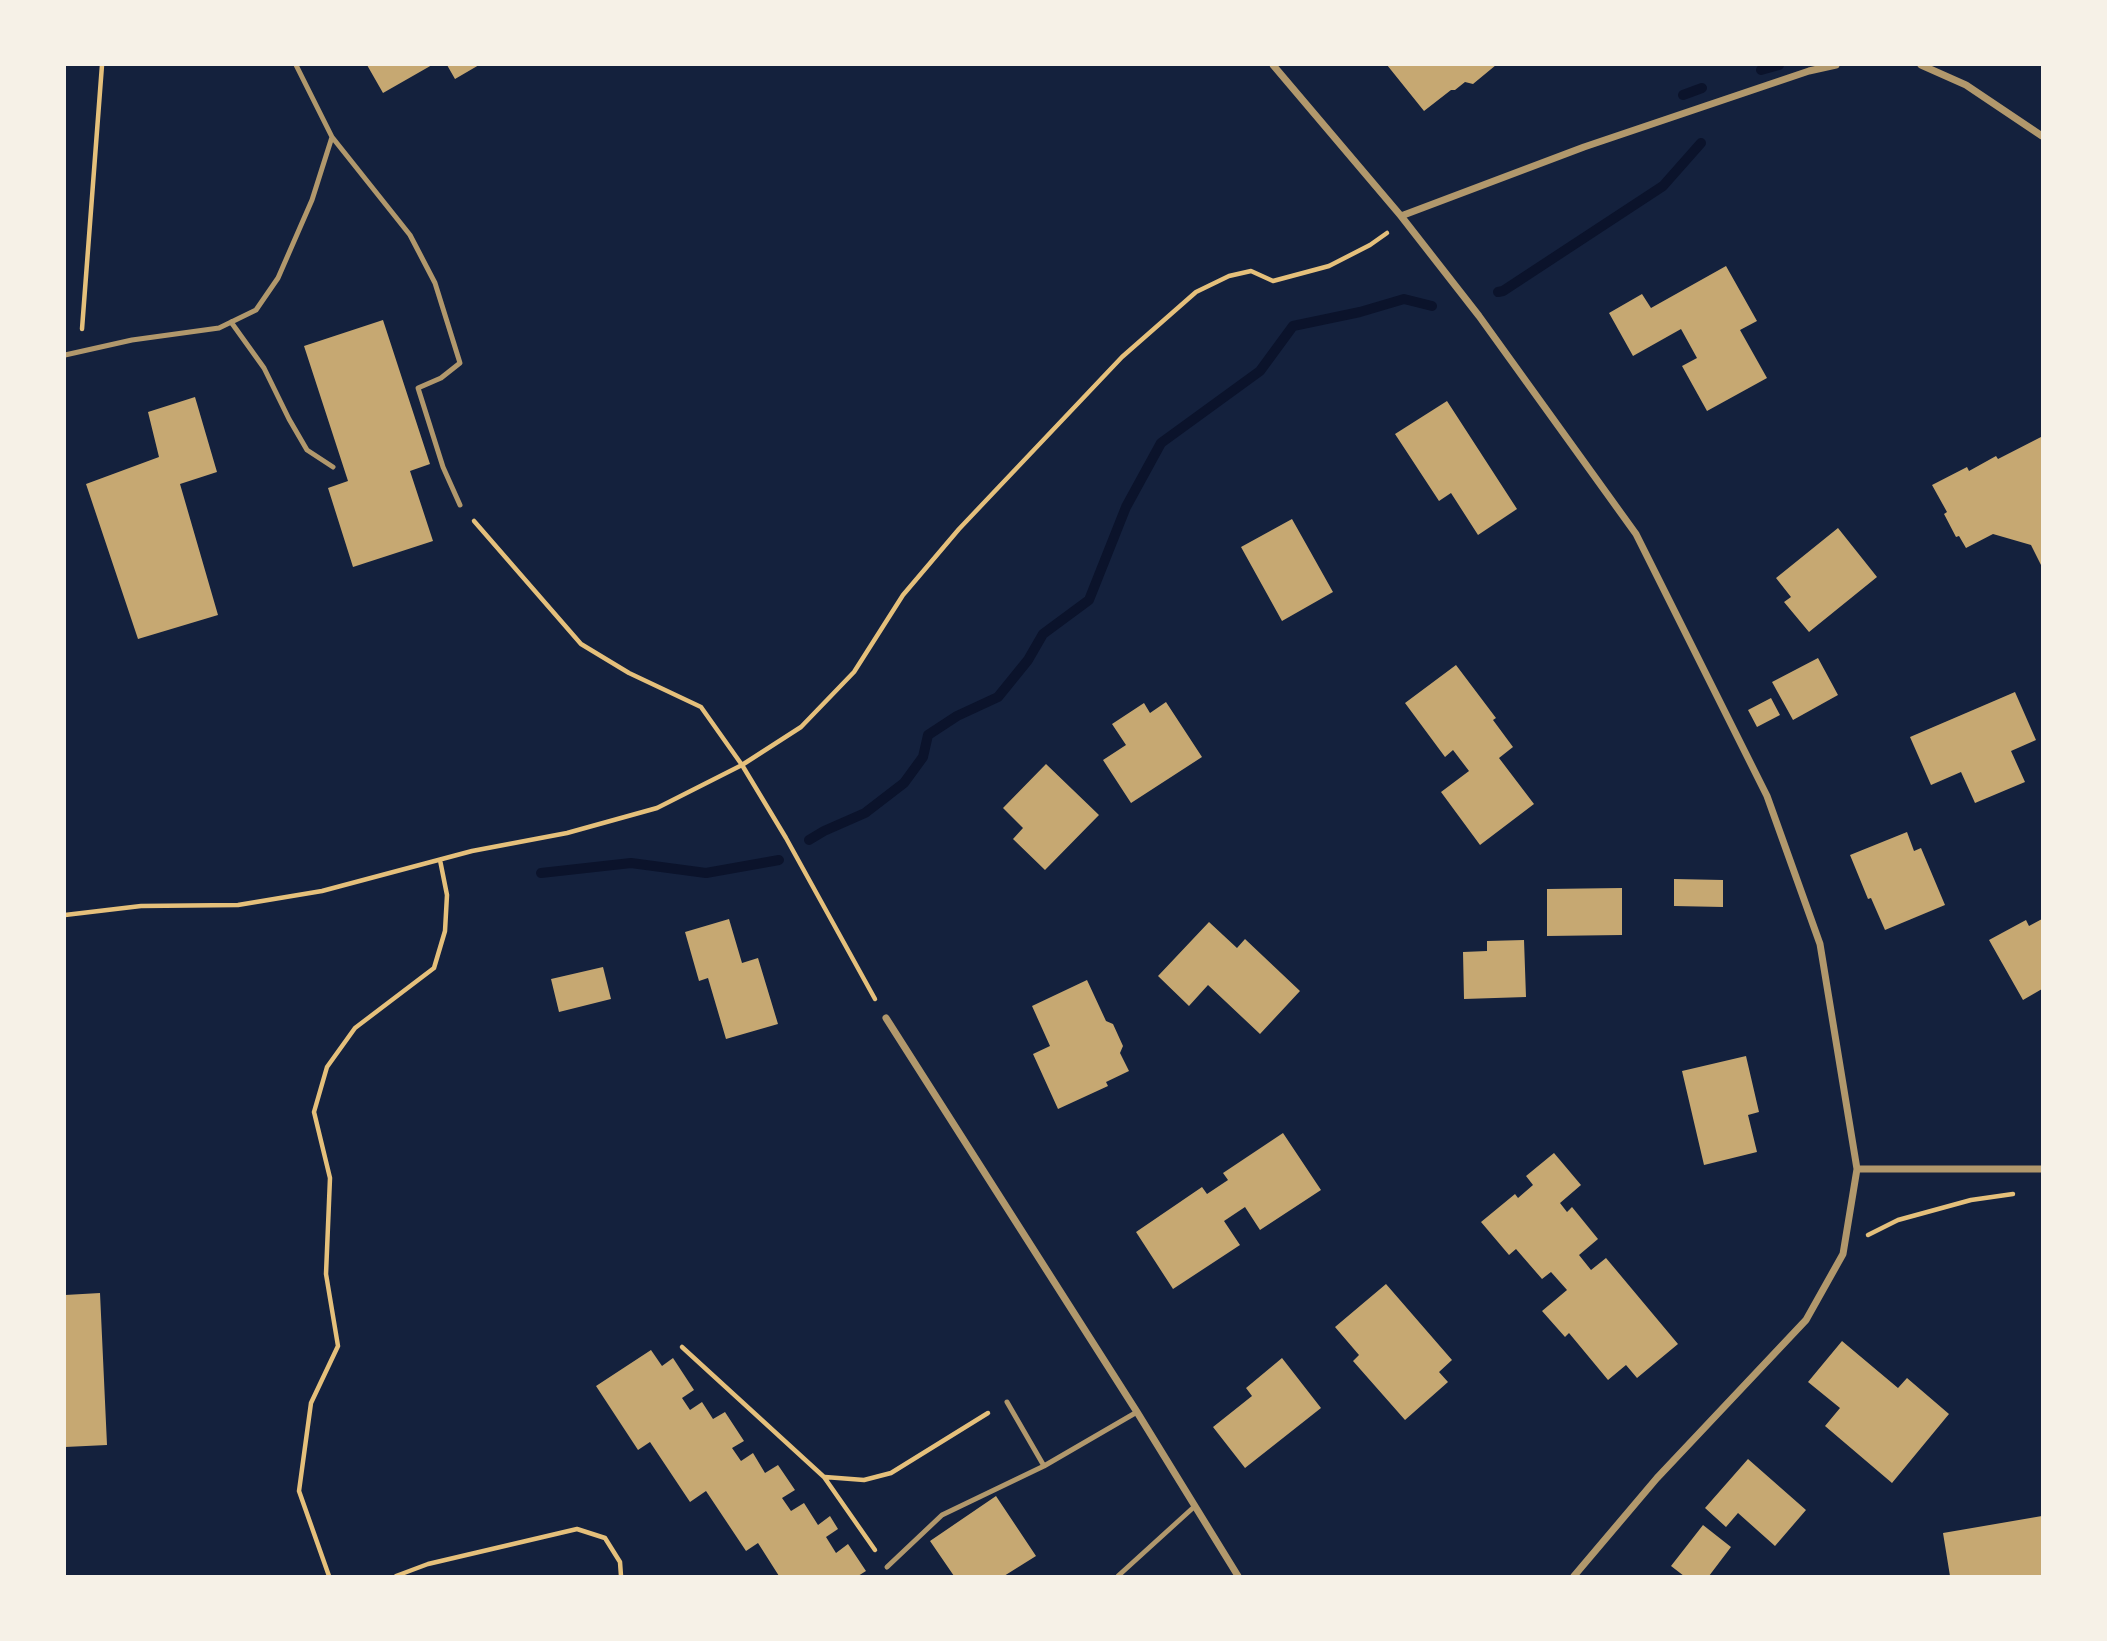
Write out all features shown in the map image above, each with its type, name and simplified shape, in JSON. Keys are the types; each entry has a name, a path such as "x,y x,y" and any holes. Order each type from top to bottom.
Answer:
{"street":[{"path":"1273,65 1401,216 1479,316 1636,534 1767,796 1820,944 1857,1169 1845,1247 1806,1320 1657,1478 1574,1576"},
{"path":"1401,216 1584,147 1809,71 1836,65"},
{"path":"1921,65 1966,85 2042,136"},
{"path":"886,1018 1238,1576"},
{"path":"1857,1169 2042,1169"}],"lane":[{"path":"296,65 332,137 410,235 435,283 460,363 441,378 418,388 443,467 460,505"},
{"path":"65,355 132,340 219,328 256,310 278,278 312,200 332,137"},
{"path":"231,322 264,368 307,450 333,467"},
{"path":"1007,1402 1044,1466"},
{"path":"887,1567 942,1514 1044,1466 1137,1412"},
{"path":"1118,1576 1195,1506"}],"path":[{"path":"81,351 102,65"},
{"path":"65,915 141,906 238,905 322,891 439,860 566,833 657,808 742,765 801,727 827,700 853,672 903,596 958,529 1122,357 1196,292 1229,276 1251,271 1273,281 1329,267 1370,245 1389,231 1401,216"},
{"path":"460,505 582,643 629,673 701,707 742,765 786,838 886,1018"},
{"path":"329,1576 299,1491 311,1403 338,1346 326,1274 330,1178 314,1112 327,1067 355,1028 434,968 445,931 447,895 439,860"},
{"path":"1845,1247 1898,1220 1971,1200 2019,1193"},
{"path":"682,1347 824,1477 887,1567"},
{"path":"824,1477 864,1480 891,1473 1007,1402"},
{"path":"396,1576 428,1564 577,1529 605,1538 620,1562 621,1576"}],"building":[{"path":"367,65 432,65 383,93"},
{"path":"447,65 479,65 455,79"},
{"path":"1387,65 1496,65 1473,84 1465,82 1424,111"},
{"path":"1726,266 1757,321 1740,330 1767,378 1707,411 1682,366 1697,358 1681,329 1633,356 1609,313 1642,294 1651,308"},
{"path":"383,320 430,464 410,471 433,541 353,567 328,488 348,481 304,346"},
{"path":"195,397 217,472 180,484 218,615 138,639 86,484 159,457 148,412"},
{"path":"1447,401 1517,509 1478,535 1451,493 1439,501 1395,434"},
{"path":"2041,437 2042,567 2031,545 1993,534 1966,548 1959,536 1956,537 1944,514 1947,512 1932,485 1967,467 1969,471 1996,456 1998,459"},
{"path":"1292,519 1333,592 1282,621 1241,547"},
{"path":"1838,528 1877,577 1809,632 1784,602 1791,597 1776,578"},
{"path":"1818,658 1838,695 1793,720 1772,682"},
{"path":"1456,665 1496,718 1493,720 1513,747 1499,758 1534,804 1480,845 1441,792 1469,771 1453,750 1445,757 1405,703"},
{"path":"2015,692 2036,740 2011,751 2025,782 1975,803 1961,772 1931,785 1910,737"},
{"path":"1771,698 1780,715 1757,727 1748,710"},
{"path":"1166,702 1202,757 1131,803 1103,760 1126,745 1112,724 1144,703 1150,713"},
{"path":"1046,764 1099,815 1045,870 1013,839 1023,828 1003,808"},
{"path":"1907,832 1914,851 1921,848 1945,905 1885,930 1871,898 1868,899 1850,855"},
{"path":"1674,879 1723,880 1723,907 1674,906"},
{"path":"1622,888 1622,935 1547,936 1547,889"},
{"path":"729,919 742,963 758,958 778,1024 726,1039 708,978 699,981 685,932"},
{"path":"2042,919 2042,989 2023,1000 1989,940 2026,920 2029,926"},
{"path":"1209,922 1237,948 1245,939 1300,991 1260,1034 1208,985 1189,1006 1158,976"},
{"path":"1524,940 1526,997 1464,999 1463,952 1487,951 1487,941"},
{"path":"603,967 611,999 559,1012 551,979"},
{"path":"1087,980 1106,1021 1113,1024 1123,1046 1120,1053 1129,1071 1106,1082 1108,1086 1058,1109 1033,1054 1050,1046 1032,1006"},
{"path":"1746,1056 1759,1112 1748,1115 1757,1152 1704,1165 1682,1071"},
{"path":"1283,1133 1321,1190 1260,1230 1245,1207 1224,1221 1240,1245 1173,1289 1136,1232 1202,1187 1207,1194 1228,1180 1223,1173"},
{"path":"1554,1153 1581,1185 1560,1203 1567,1212 1572,1207 1598,1239 1579,1255 1591,1270 1606,1258 1678,1344 1637,1378 1626,1365 1608,1380 1569,1333 1565,1337 1542,1311 1567,1290 1551,1272 1542,1279 1516,1249 1509,1255 1481,1222 1515,1194 1518,1198 1533,1185 1526,1176"},
{"path":"1386,1284 1452,1360 1439,1372 1448,1382 1405,1420 1353,1361 1359,1355 1335,1327"},
{"path":"100,1293 107,1445 65,1447 65,1295"},
{"path":"1842,1341 1898,1388 1907,1378 1949,1414 1892,1483 1825,1426 1840,1408 1808,1382"},
{"path":"651,1350 662,1366 673,1358 694,1390 682,1398 690,1410 702,1402 713,1419 725,1412 744,1441 732,1448 741,1461 753,1453 765,1473 778,1465 795,1490 782,1498 791,1511 804,1503 818,1525 830,1516 838,1529 826,1537 836,1553 848,1544 866,1571 858,1576 779,1576 758,1543 746,1551 706,1491 690,1502 650,1442 638,1450 596,1386"},
{"path":"1282,1358 1321,1408 1245,1468 1213,1427 1252,1396 1246,1388"},
{"path":"1748,1459 1806,1510 1775,1546 1738,1513 1726,1527 1705,1508"},
{"path":"996,1496 1036,1556 1004,1576 954,1576 930,1541"},
{"path":"2042,1516 2042,1576 1950,1576 1943,1533"},
{"path":"1703,1525 1731,1547 1709,1576 1684,1576 1671,1566"}],"waterway":[{"path":"1761,70 1779,65"},
{"path":"1683,95 1702,88"},
{"path":"1498,292 1663,186 1701,143"},
{"path":"809,840 865,813 904,783 923,757 928,735 957,716 998,697 1028,660 1043,634 1089,600 1126,507 1161,443 1260,371 1293,326 1360,312 1404,299 1432,306"},
{"path":"541,873 631,863 706,873 779,860"}]}
